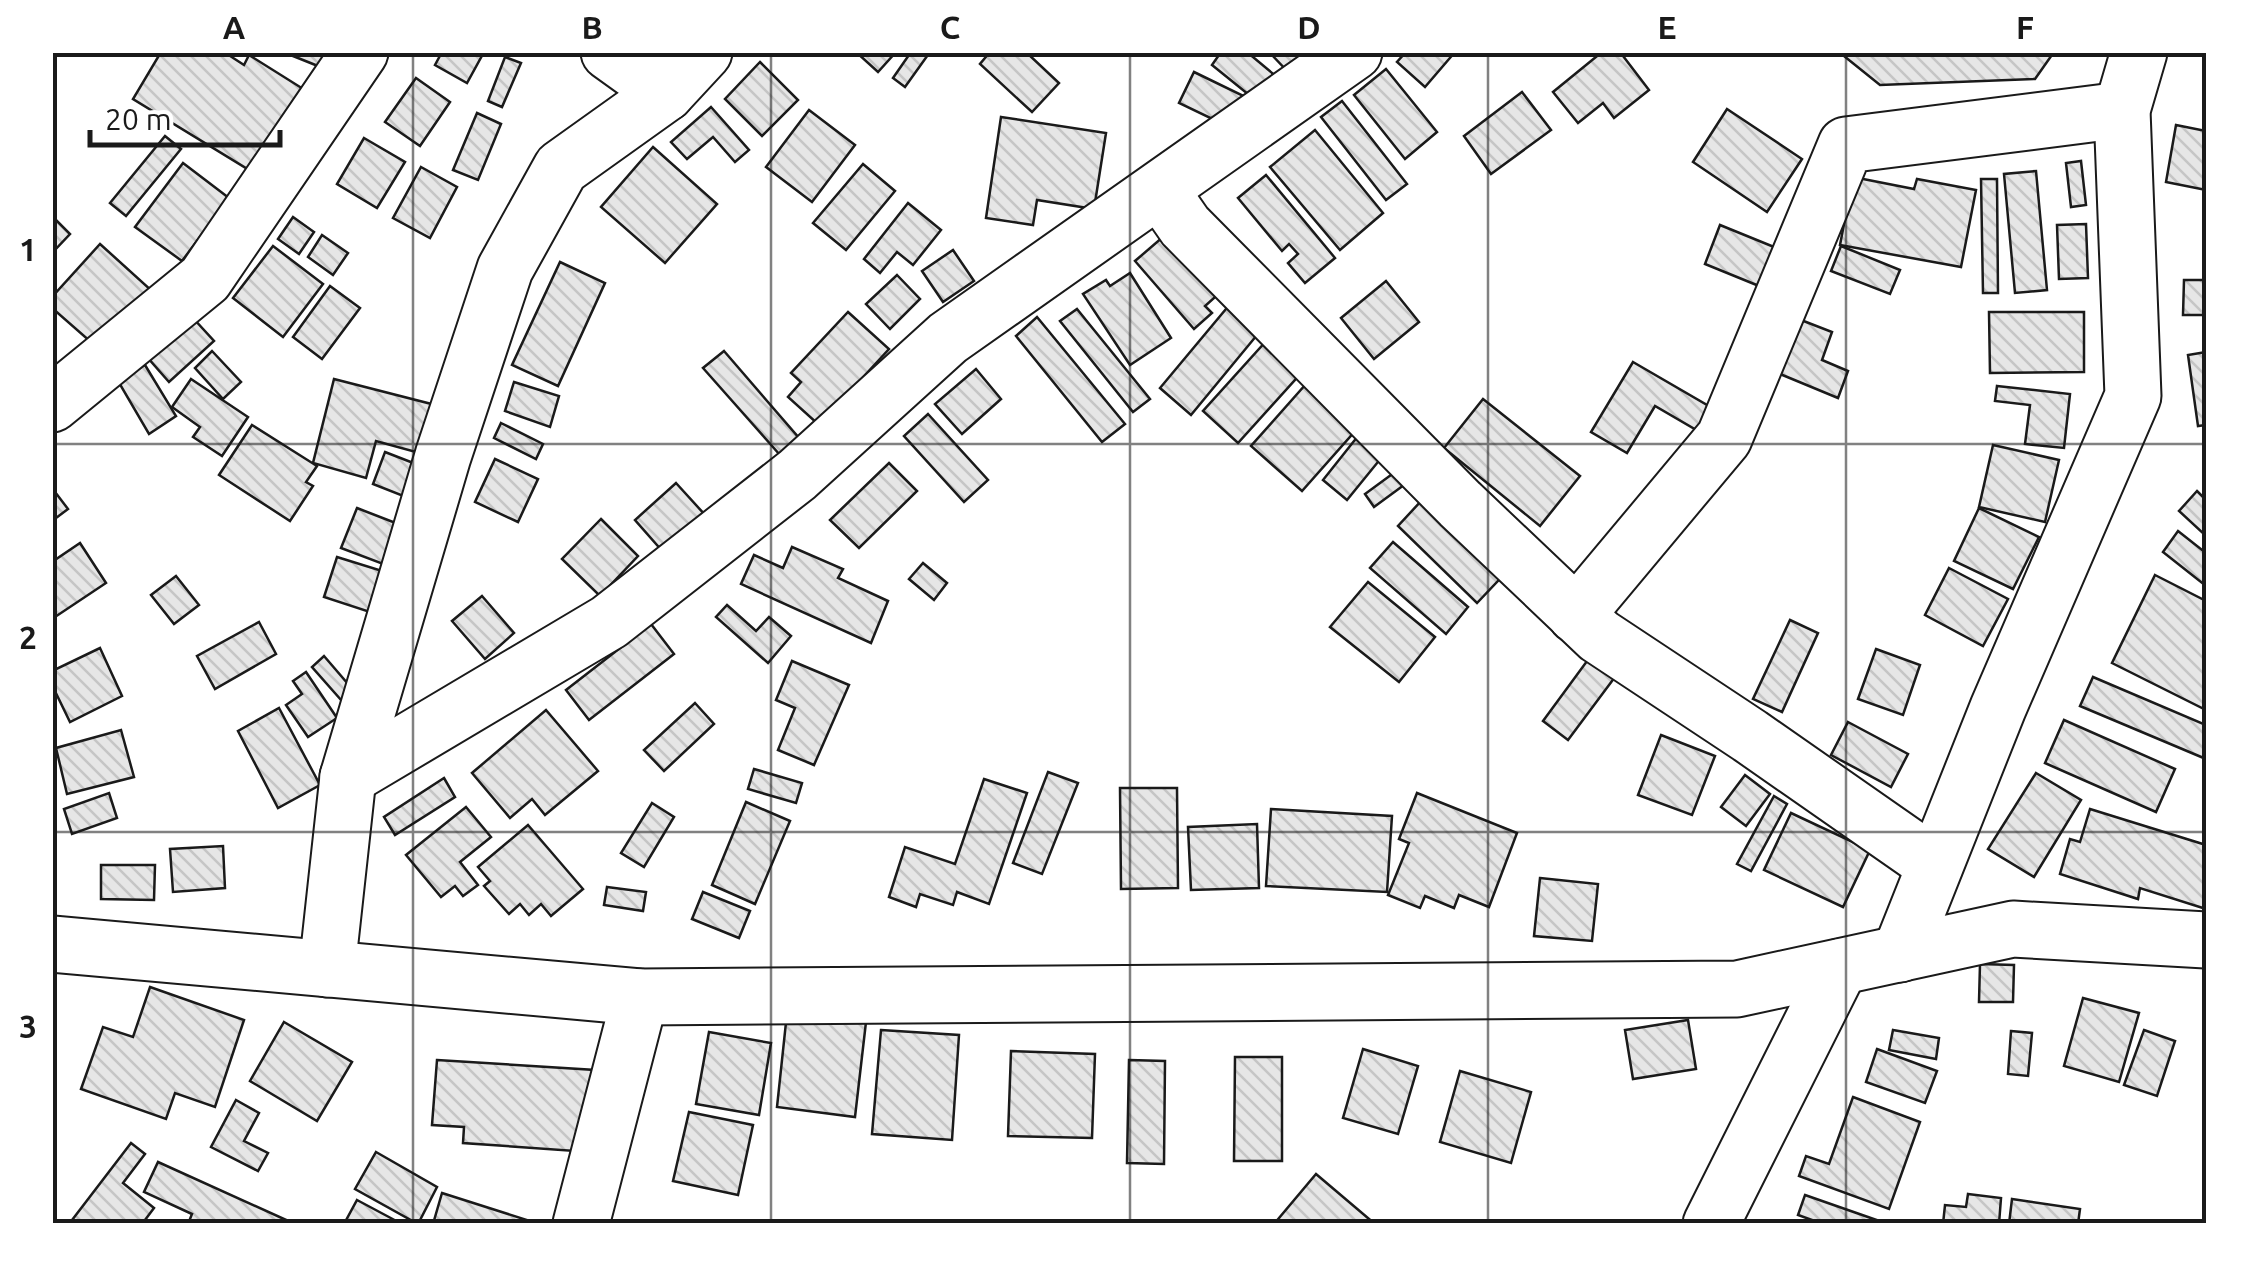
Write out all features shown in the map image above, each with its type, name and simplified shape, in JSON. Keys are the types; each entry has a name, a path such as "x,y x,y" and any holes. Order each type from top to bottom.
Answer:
{"street":[{"path":"52,404 205,279 360,52"},
{"path":"609,52 666,93"},
{"path":"327,968 348,776 443,456 504,268 562,168 666,93 704,52"},
{"path":"348,776 609,622 797,475 948,338 1354,52"},
{"path":"1900,954 1998,708 2134,396 2122,110 2139,52"},
{"path":"1576,615 1724,438 1846,145 2122,110"},
{"path":"1160,190 1185,226 1460,504 1598,636 1935,865"},
{"path":"52,944 640,998 1737,990 2012,929 2206,940"},
{"path":"1711,1224 1840,967"},
{"path":"581,1224 640,998"}],"building":[{"path":"161,52 224,52 244,65 249,55 316,97 259,176 133,99"},
{"path":"283,52 335,52 328,70"},
{"path":"442,52 484,52 467,83 435,65"},
{"path":"856,52 896,52 878,72"},
{"path":"911,52 930,52 905,87 893,78"},
{"path":"990,52 1026,52 1059,83 1032,112 980,64"},
{"path":"1221,52 1247,52 1278,78 1259,103 1212,65"},
{"path":"1269,52 1312,52 1290,74"},
{"path":"1406,52 1455,52 1425,87 1397,62"},
{"path":"1602,52 1620,52 1649,90 1614,118 1603,103 1578,123 1553,92"},
{"path":"1839,52 2054,52 2035,79 1880,85"},
{"path":"505,57 521,63 502,107 488,101"},
{"path":"760,62 798,100 762,136 725,99"},
{"path":"1386,69 1437,132 1405,159 1354,95"},
{"path":"1194,72 1256,102 1229,127 1179,103"},
{"path":"416,78 450,102 420,146 385,122"},
{"path":"1522,92 1551,130 1491,174 1464,136"},
{"path":"1342,101 1407,184 1386,200 1321,117"},
{"path":"711,107 749,150 735,162 713,137 687,159 671,142"},
{"path":"1727,109 1802,159 1767,212 1693,162"},
{"path":"809,110 855,145 812,202 766,167"},
{"path":"477,113 501,124 478,180 453,170"},
{"path":"1001,117 1106,133 1094,209 1037,200 1033,225 986,218"},
{"path":"2176,125 2206,131 2206,190 2166,182"},
{"path":"1315,130 1383,213 1340,250 1270,167"},
{"path":"165,136 181,149 126,216 110,203"},
{"path":"364,138 405,162 377,208 337,184"},
{"path":"653,147 717,204 665,263 601,207"},
{"path":"2081,161 2086,205 2071,207 2066,163"},
{"path":"183,163 229,198 182,261 135,227"},
{"path":"863,164 895,191 846,250 813,223"},
{"path":"421,167 457,187 430,238 393,218"},
{"path":"2036,171 2047,290 2015,293 2004,174"},
{"path":"1266,175 1335,258 1305,283 1288,263 1298,254 1289,244 1282,251 1238,198"},
{"path":"1853,177 1914,189 1917,179 1976,190 1961,267 1840,245"},
{"path":"1981,179 1997,179 1998,293 1983,293"},
{"path":"908,203 941,230 913,265 897,252 880,273 864,259"},
{"path":"52,216 70,234 52,253"},
{"path":"293,217 314,232 299,254 278,239"},
{"path":"2086,224 2088,278 2059,279 2057,225"},
{"path":"1720,225 1779,249 1764,288 1705,264"},
{"path":"1171,230 1223,290 1205,306 1212,313 1194,329 1135,261"},
{"path":"322,235 348,253 333,275 308,257"},
{"path":"100,244 152,291 100,350 52,308 52,297"},
{"path":"273,246 323,284 283,337 233,298"},
{"path":"1841,246 1900,270 1890,294 1831,271"},
{"path":"953,250 974,281 943,302 922,271"},
{"path":"560,262 605,283 558,386 512,365"},
{"path":"1130,273 1171,338 1130,365 1083,294 1106,280 1110,286"},
{"path":"897,275 920,299 890,329 866,304"},
{"path":"2184,280 2206,280 2206,315 2183,315"},
{"path":"1386,281 1419,322 1374,359 1341,318"},
{"path":"330,286 360,308 322,359 293,337"},
{"path":"1231,303 1262,329 1191,415 1160,388"},
{"path":"1077,309 1150,399 1133,412 1060,321"},
{"path":"848,312 889,349 819,425 788,397 801,382 791,373"},
{"path":"1989,312 2084,312 2084,372 1990,373"},
{"path":"1037,317 1125,424 1102,442 1016,336"},
{"path":"193,318 214,341 169,382 148,358"},
{"path":"1801,320 1832,332 1822,360 1848,371 1838,398 1780,374"},
{"path":"1268,339 1303,371 1238,443 1203,411"},
{"path":"212,351 241,382 223,399 195,368"},
{"path":"724,351 799,438 780,455 703,368"},
{"path":"2206,352 2206,425 2198,426 2188,355"},
{"path":"1633,362 1719,412 1705,435 1655,406 1627,453 1591,432"},
{"path":"145,365 176,416 149,434 118,381"},
{"path":"976,369 1001,399 962,434 935,404"},
{"path":"191,379 248,417 222,456 193,437 200,427 172,407"},
{"path":"334,379 447,408 434,457 376,441 366,478 313,463"},
{"path":"514,382 559,396 550,427 505,411"},
{"path":"1306,384 1356,430 1302,491 1251,446"},
{"path":"1997,386 2070,394 2064,448 2025,444 2030,405 1995,401"},
{"path":"1483,399 1580,476 1540,526 1444,448"},
{"path":"928,414 988,480 964,502 904,436"},
{"path":"501,423 543,444 536,459 494,438"},
{"path":"252,425 317,466 306,482 313,486 290,521 219,475"},
{"path":"1358,436 1382,457 1347,500 1323,480"},
{"path":"1993,445 2059,460 2045,522 1979,507"},
{"path":"385,452 434,471 421,503 373,484"},
{"path":"495,459 538,479 518,522 475,502"},
{"path":"889,463 917,491 859,548 830,520"},
{"path":"1395,472 1404,485 1374,507 1365,494"},
{"path":"676,483 706,516 664,553 635,520"},
{"path":"1434,487 1513,565 1477,603 1398,526"},
{"path":"52,488 68,509 52,521"},
{"path":"2197,491 2206,500 2206,536 2179,511"},
{"path":"357,508 406,527 391,567 341,548"},
{"path":"1979,508 2039,537 2013,589 1954,561"},
{"path":"601,519 638,556 600,596 562,559"},
{"path":"2178,531 2206,553 2206,586 2163,552"},
{"path":"1393,542 1468,607 1446,634 1370,568"},
{"path":"80,543 106,583 52,619 52,562"},
{"path":"792,547 843,569 838,578 888,601 871,643 741,584 754,555 783,568"},
{"path":"337,557 392,574 379,615 324,597"},
{"path":"923,563 947,583 934,600 909,579"},
{"path":"1949,568 2008,599 1983,646 1925,615"},
{"path":"2155,575 2206,601 2206,710 2112,663"},
{"path":"176,576 199,605 174,624 151,595"},
{"path":"1368,582 1435,637 1399,682 1330,627"},
{"path":"482,596 514,633 485,659 452,621"},
{"path":"727,605 756,631 769,617 791,636 768,663 716,617"},
{"path":"1790,620 1818,633 1782,712 1753,699"},
{"path":"259,622 276,654 215,689 197,656"},
{"path":"651,624 674,654 589,720 566,690"},
{"path":"100,648 122,696 70,722 52,685 52,671"},
{"path":"1876,649 1920,665 1903,715 1858,699"},
{"path":"324,656 360,698 349,709 312,667"},
{"path":"1590,657 1615,677 1568,740 1543,721"},
{"path":"792,661 849,685 814,765 778,750 795,708 776,700"},
{"path":"306,672 337,718 308,737 286,705 302,694 293,681"},
{"path":"2093,677 2206,725 2206,759 2080,706"},
{"path":"695,703 714,724 664,771 644,750"},
{"path":"279,708 320,785 278,808 238,731"},
{"path":"546,710 598,771 545,815 532,799 510,818 472,773"},
{"path":"2064,720 2175,769 2156,812 2045,763"},
{"path":"1848,722 1908,754 1891,787 1831,755"},
{"path":"121,730 134,777 67,794 56,748"},
{"path":"1661,735 1715,756 1692,815 1638,795"},
{"path":"754,769 802,783 796,803 748,789"},
{"path":"1048,772 1078,783 1042,874 1013,863"},
{"path":"2036,773 2081,800 2034,877 1988,849"},
{"path":"1745,775 1770,794 1746,826 1721,807"},
{"path":"444,778 455,797 395,835 384,817"},
{"path":"984,779 1027,793 989,904 957,892 953,905 920,894 916,907 889,897 905,847 955,864"},
{"path":"1120,788 1177,788 1178,888 1121,889"},
{"path":"109,793 117,818 72,834 64,809"},
{"path":"1417,793 1517,833 1489,907 1459,895 1454,908 1425,896 1420,908 1388,895 1409,843 1399,839"},
{"path":"1774,796 1787,804 1751,871 1737,864"},
{"path":"746,802 790,821 755,904 712,885"},
{"path":"652,803 674,817 644,867 621,853"},
{"path":"466,807 491,837 460,862 478,885 463,896 455,886 441,897 406,855"},
{"path":"1271,809 1392,816 1387,892 1266,886"},
{"path":"2090,809 2206,845 2206,909 2140,888 2138,899 2060,874 2070,839 2080,842"},
{"path":"1791,813 1870,850 1843,907 1764,870"},
{"path":"1257,824 1259,888 1191,890 1188,827"},
{"path":"528,825 583,889 551,916 541,904 529,915 520,904 509,914 484,886 490,881 478,867"},
{"path":"223,846 225,888 173,892 170,849"},
{"path":"101,865 155,865 154,900 101,899"},
{"path":"1540,878 1598,884 1592,941 1534,936"},
{"path":"607,887 646,892 643,911 604,905"},
{"path":"703,892 750,911 739,938 692,919"},
{"path":"1980,964 2014,965 2013,1002 1979,1002"},
{"path":"150,987 244,1020 215,1107 175,1093 166,1119 81,1089 103,1027 133,1037"},
{"path":"2083,998 2139,1013 2119,1082 2064,1066"},
{"path":"787,1013 866,1022 855,1117 777,1107"},
{"path":"1688,1020 1696,1069 1633,1079 1625,1030"},
{"path":"284,1022 352,1062 317,1121 250,1081"},
{"path":"881,1030 959,1035 952,1140 872,1134"},
{"path":"1893,1030 1939,1038 1936,1059 1889,1050"},
{"path":"2144,1030 2175,1041 2157,1096 2124,1085"},
{"path":"2011,1031 2032,1033 2028,1076 2008,1074"},
{"path":"709,1032 771,1043 759,1115 696,1104"},
{"path":"1363,1049 1418,1066 1398,1134 1343,1118"},
{"path":"1877,1049 1937,1071 1925,1103 1866,1082"},
{"path":"1011,1051 1095,1054 1092,1138 1008,1136"},
{"path":"1235,1057 1282,1057 1282,1161 1234,1161"},
{"path":"437,1060 595,1070 589,1152 463,1143 464,1127 432,1125"},
{"path":"1129,1060 1165,1061 1164,1164 1127,1163"},
{"path":"1460,1071 1531,1092 1511,1163 1440,1142"},
{"path":"1853,1097 1920,1122 1889,1209 1799,1176 1806,1156 1829,1164"},
{"path":"236,1100 259,1113 244,1141 268,1153 258,1171 211,1147"},
{"path":"689,1112 753,1125 738,1195 673,1181"},
{"path":"131,1143 145,1154 123,1183 154,1208 142,1224 69,1224"},
{"path":"376,1152 437,1187 418,1224 355,1189"},
{"path":"158,1162 295,1224 188,1224 192,1214 144,1192"},
{"path":"1316,1174 1375,1224 1274,1224"},
{"path":"442,1193 530,1221 529,1224 433,1224"},
{"path":"1968,1194 2001,1198 1999,1224 1943,1224 1945,1205 1966,1207"},
{"path":"1805,1195 1888,1224 1823,1224 1798,1215"},
{"path":"2012,1199 2080,1209 2078,1224 2009,1224"},
{"path":"357,1200 402,1224 344,1224"}]}
